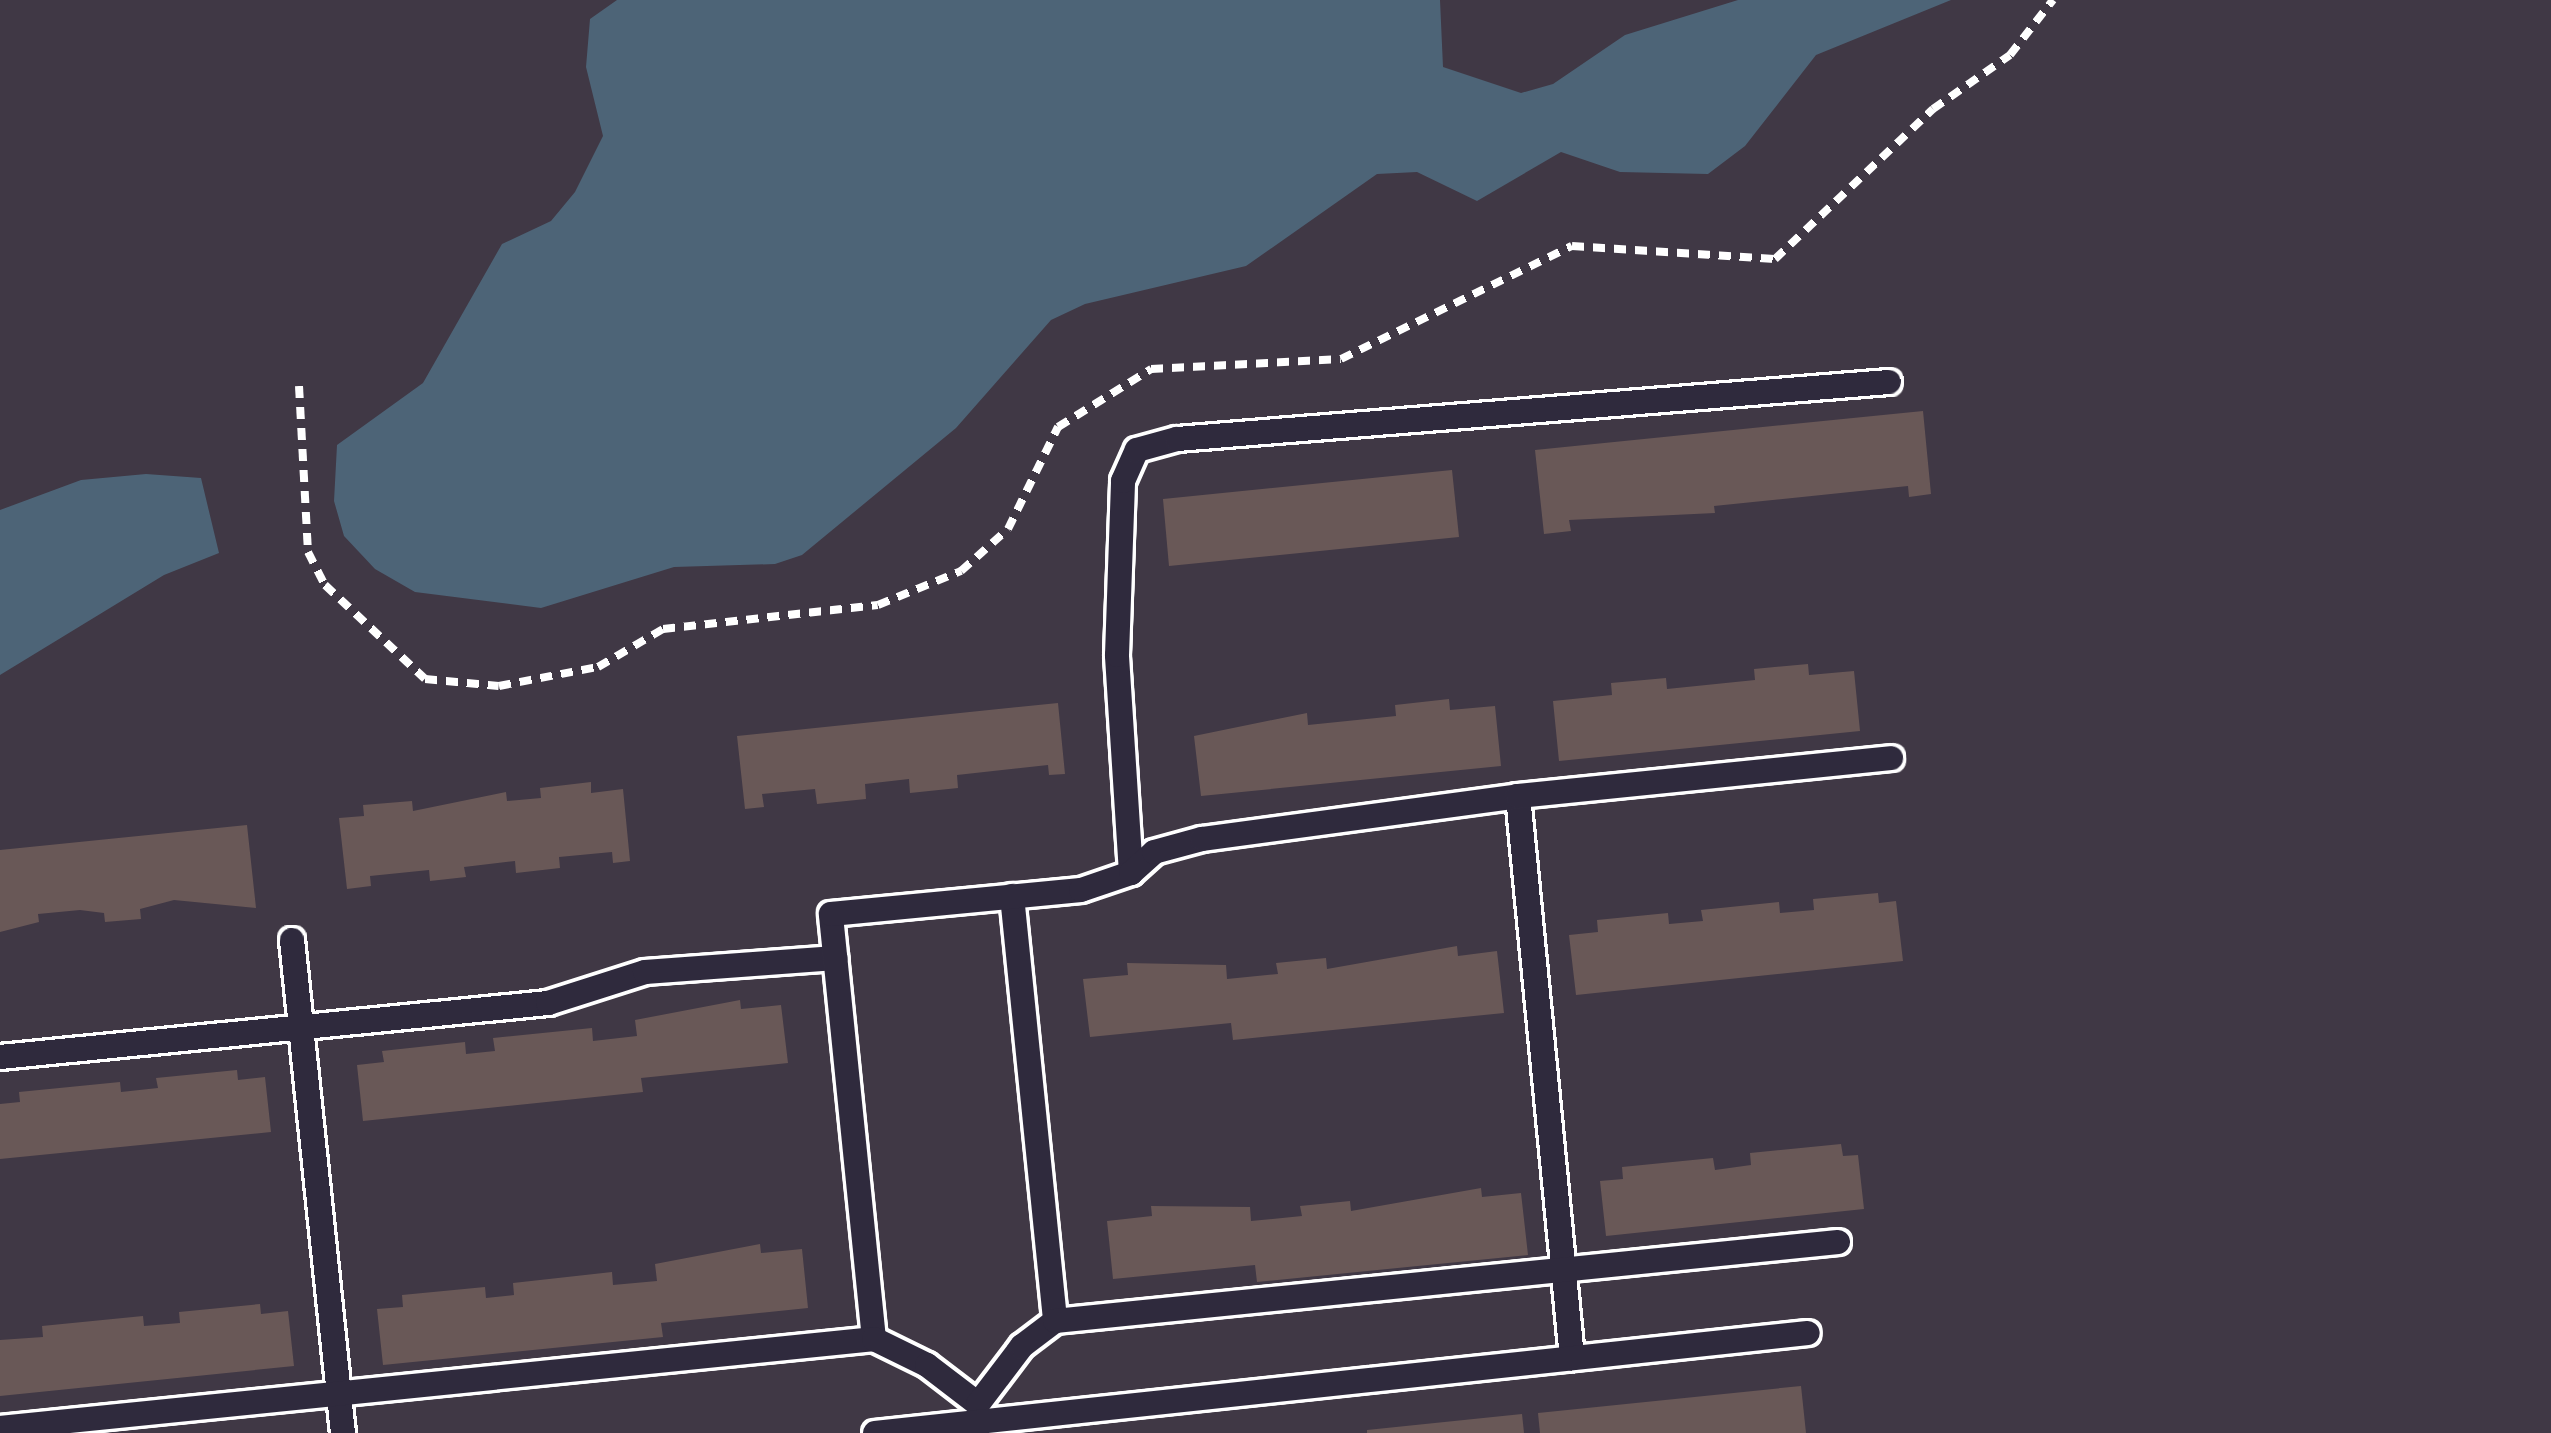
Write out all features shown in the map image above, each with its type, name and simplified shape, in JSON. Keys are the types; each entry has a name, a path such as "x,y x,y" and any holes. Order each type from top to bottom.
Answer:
{"lane":[{"path":"1131,872 1117,655 1123,481 1137,450 1177,439 1889,382"},
{"path":"874,1340 831,914 1081,890 1131,872 1154,851 1202,839 1517,796 1892,758"},
{"path":"1517,796 1572,1358"},
{"path":"1012,896 1055,1321"},
{"path":"292,940 343,1433"},
{"path":"0,1058 548,1003 645,972 835,958"},
{"path":"979,1420 1022,1346 1055,1321 1838,1242"},
{"path":"874,1433 1808,1333"},
{"path":"0,1428 874,1340 927,1364 979,1420"}],"path":[{"path":"299,386 313,563 325,585 425,679 499,686 598,667 663,629 878,605 961,571 1008,529 1058,427 1151,369 1341,359 1572,246 1775,259 1933,109 2010,55 2053,0"}],"water":[{"path":"617,0 1440,0 1443,67 1521,93 1553,84 1625,35 1738,0 1951,0 1816,55 1745,146 1708,174 1620,172 1561,152 1477,201 1417,172 1377,174 1246,266 1085,304 1051,320 956,428 802,555 775,564 674,567 541,608 415,592 375,569 344,536 334,501 337,445 423,383 502,244 551,221 575,192 603,136 586,67 590,19"},
{"path":"146,474 201,478 219,553 164,575 0,675 0,510 81,480"}],"building":[{"path":"1923,411 1931,494 1909,497 1908,486 1714,506 1715,513 1569,520 1571,531 1544,534 1535,450"},
{"path":"1452,470 1459,537 1169,566 1163,499"},
{"path":"1808,664 1809,675 1854,671 1860,731 1559,761 1553,701 1612,695 1611,683 1666,678 1667,689 1755,680 1754,669"},
{"path":"1449,699 1450,710 1495,706 1501,766 1201,796 1194,736 1307,713 1308,725 1396,716 1395,705"},
{"path":"1058,703 1065,774 1049,775 1048,765 957,775 958,788 910,793 909,779 865,784 866,799 817,804 815,789 762,794 764,807 745,809 737,736"},
{"path":"591,782 591,793 623,789 630,861 613,863 612,852 559,857 560,868 516,873 515,861 464,867 466,877 430,881 429,870 370,876 371,886 347,889 339,818 364,816 363,805 412,801 413,811 506,792 507,801 541,798 540,788"},
{"path":"247,825 256,908 174,900 140,909 141,919 105,922 104,913 80,910 38,914 39,922 0,932 0,850"},
{"path":"1878,893 1879,903 1896,901 1903,961 1576,995 1569,935 1598,932 1597,920 1668,913 1669,924 1703,921 1701,910 1779,902 1780,913 1814,910 1813,899"},
{"path":"1457,946 1458,956 1497,951 1504,1013 1233,1040 1231,1023 1090,1037 1083,979 1128,975 1127,963 1226,965 1227,979 1278,974 1276,963 1326,958 1327,969"},
{"path":"740,1000 741,1009 781,1005 788,1063 641,1078 643,1092 363,1121 357,1065 384,1062 382,1051 465,1042 466,1054 495,1051 493,1038 592,1028 593,1041 637,1036 635,1020"},
{"path":"237,1070 238,1080 265,1077 271,1132 0,1159 0,1104 20,1102 19,1092 120,1082 121,1092 158,1088 156,1078"},
{"path":"1841,1144 1843,1156 1858,1155 1864,1209 1606,1236 1600,1181 1623,1179 1622,1167 1713,1158 1715,1170 1751,1165 1750,1153"},
{"path":"1481,1188 1482,1197 1521,1193 1528,1255 1257,1282 1255,1265 1113,1279 1107,1221 1152,1216 1151,1206 1250,1207 1251,1221 1302,1216 1300,1206 1350,1201 1351,1211"},
{"path":"760,1244 761,1253 802,1249 808,1308 661,1323 663,1337 383,1365 377,1309 403,1307 402,1295 485,1287 486,1298 514,1295 513,1283 612,1272 613,1285 657,1281 655,1264"},
{"path":"260,1304 261,1314 288,1311 294,1366 0,1396 0,1340 43,1337 42,1326 143,1316 144,1326 180,1323 179,1312"},
{"path":"1801,1386 1806,1433 1540,1433 1538,1413"},
{"path":"1522,1414 1524,1433 1367,1433 1367,1430"}]}
